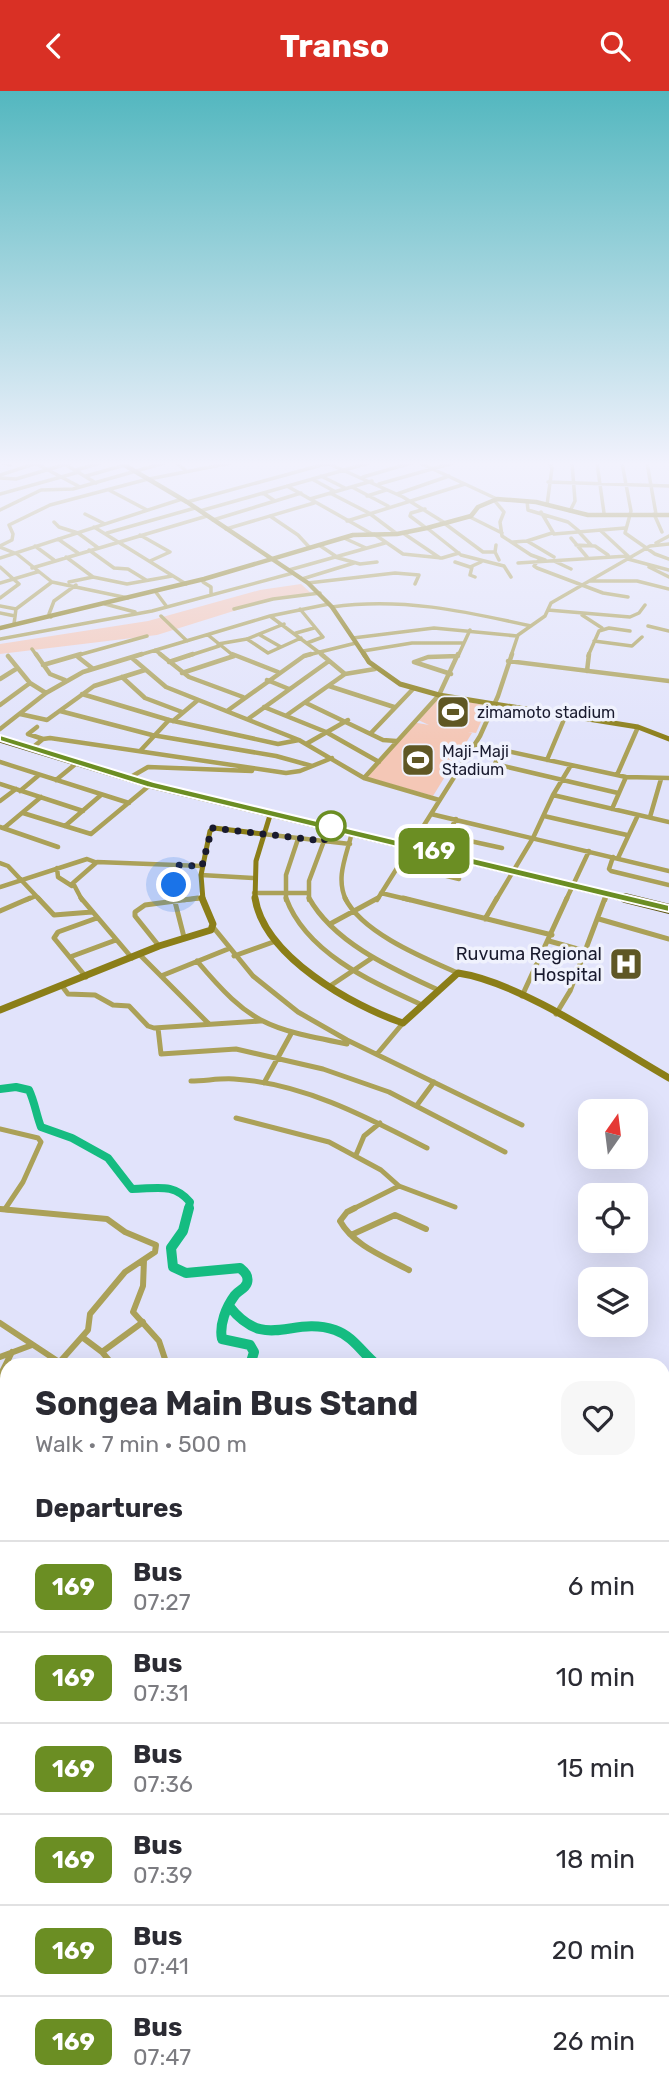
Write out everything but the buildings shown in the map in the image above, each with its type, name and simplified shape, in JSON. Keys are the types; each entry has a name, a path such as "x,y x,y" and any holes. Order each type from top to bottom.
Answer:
{"highway":[{"path":"0,739 150,785 669,908"}],"street":[{"path":"20,557 52,582 93,577 125,584 172,576"},
{"path":"50,557 54,560"},
{"path":"32,568 66,557 93,577"},
{"path":"98,557 114,568 126,568 146,580"},
{"path":"143,557 186,584"},
{"path":"150,561 159,557"},
{"path":"269,557 320,593 375,669 413,688 494,705 638,727 669,739"},
{"path":"0,628 186,584 280,557"},
{"path":"0,639 167,607 336,557 354,563"},
{"path":"428,557 445,557"},
{"path":"468,557 504,566 511,577"},
{"path":"542,557 571,569"},
{"path":"519,563 592,557"},
{"path":"624,557 669,577"},
{"path":"330,924 373,905 381,893 475,744 494,705 517,636 545,616 551,603 629,557"},
{"path":"538,561 535,566 603,593 628,597"},
{"path":"302,579 354,563 377,562"},
{"path":"455,562 472,567 481,562"},
{"path":"646,565 669,570"},
{"path":"472,567 470,575 475,576"},
{"path":"0,597 17,586 18,581 1,569"},
{"path":"0,583 37,572"},
{"path":"308,583 397,573 419,575 415,584"},
{"path":"397,573 401,578"},
{"path":"204,579 203,582 211,587 211,594"},
{"path":"589,581 637,581 669,589"},
{"path":"636,587 637,581"},
{"path":"14,624 16,609 52,582"},
{"path":"60,582 128,598"},
{"path":"51,617 49,614 52,605 75,585"},
{"path":"155,591 167,607"},
{"path":"234,609 273,599 320,593"},
{"path":"0,729 65,680 92,668 300,609 366,602 404,603 531,626"},
{"path":"105,604 138,613"},
{"path":"548,610 630,617 639,613 645,605"},
{"path":"0,606 16,609"},
{"path":"300,609 323,637 307,643"},
{"path":"0,613 15,616"},
{"path":"580,613 602,628 630,631"},
{"path":"270,616 296,633 345,674"},
{"path":"161,617 187,641"},
{"path":"169,662 218,645 260,635 284,624"},
{"path":"648,626 669,631"},
{"path":"296,633 314,628"},
{"path":"587,671 589,650 602,628"},
{"path":"227,711 278,672 317,651 354,641 411,629 470,630 517,636"},
{"path":"364,778 439,695 470,630"},
{"path":"208,635 234,656 278,672"},
{"path":"260,635 281,647"},
{"path":"43,665 147,636"},
{"path":"594,641 632,646 642,637"},
{"path":"247,639 263,652 270,652 301,639"},
{"path":"363,651 412,643 464,643"},
{"path":"32,649 50,674 65,680"},
{"path":"155,650 182,673 204,684 243,697"},
{"path":"8,656 30,683 46,693"},
{"path":"182,673 234,656"},
{"path":"451,674 414,661 428,657 458,656"},
{"path":"78,657 92,668"},
{"path":"132,658 166,688 299,740 364,778 439,800"},
{"path":"248,719 329,661"},
{"path":"508,661 669,681"},
{"path":"0,680 16,669"},
{"path":"287,715 345,674 375,669"},
{"path":"20,714 46,721 94,685 145,670"},
{"path":"121,677 145,698 182,712"},
{"path":"267,680 289,689"},
{"path":"0,705 30,683"},
{"path":"329,687 394,707"},
{"path":"371,733 413,688"},
{"path":"82,694 171,720 258,739 282,744 299,740"},
{"path":"141,751 152,735 198,700"},
{"path":"306,703 348,720 391,748"},
{"path":"264,707 326,732 379,762"},
{"path":"60,711 152,735 248,751 312,766"},
{"path":"547,760 565,717"},
{"path":"306,744 348,720"},
{"path":"37,727 28,734 43,739 141,751 267,772"},
{"path":"617,775 638,727"},
{"path":"378,738 396,741"},
{"path":"32,748 43,739"},
{"path":"248,751 258,739"},
{"path":"475,744 626,777 669,778"},
{"path":"501,750 495,764 618,793"},
{"path":"129,778 148,767 294,773 332,758"},
{"path":"0,762 128,803"},
{"path":"56,780 78,762"},
{"path":"485,919 533,838 552,795 571,765"},
{"path":"0,800 39,775"},
{"path":"612,809 626,777"},
{"path":"650,817 660,779"},
{"path":"0,784 83,811"},
{"path":"23,813 91,834 150,785"},
{"path":"65,826 101,795"},
{"path":"552,795 669,822"},
{"path":"2,828 41,797"},
{"path":"271,812 253,878 260,920 276,941 330,986 403,1023"},
{"path":"431,814 669,871"},
{"path":"638,815 609,869 669,885"},
{"path":"544,816 627,835"},
{"path":"438,852 456,819"},
{"path":"2,828 58,847"},
{"path":"350,844 211,829 201,875 202,898 214,927 234,956 271,993 301,1015 353,1045 377,1054 522,1125"},
{"path":"352,832 340,888 345,900 355,912 404,948 458,974 472,974 522,996 669,1078"},
{"path":"447,836 502,848"},
{"path":"299,839 284,892 290,912 328,952 355,971 422,1005"},
{"path":"324,841 307,893 309,900 330,924 372,958 438,990"},
{"path":"522,996 589,851"},
{"path":"0,887 88,859 95,862 202,866"},
{"path":"72,886 95,862"},
{"path":"0,863 8,866 54,915 92,912"},
{"path":"398,864 459,879"},
{"path":"174,865 174,902 184,937"},
{"path":"58,868 58,877 72,886 132,958"},
{"path":"201,875 253,878"},
{"path":"254,893 307,893"},
{"path":"381,893 485,919 585,951"},
{"path":"556,1014 570,992 607,894"},
{"path":"0,911 36,896"},
{"path":"159,946 135,916 135,912 145,905 202,898"},
{"path":"86,977 54,938 55,935 97,918"},
{"path":"598,919 669,939"},
{"path":"0,1010 159,946 214,927"},
{"path":"69,957 116,940"},
{"path":"234,956 276,941"},
{"path":"162,976 228,949"},
{"path":"140,955 209,1024"},
{"path":"330,986 372,958"},
{"path":"197,961 260,1021 292,1033 353,1045"},
{"path":"377,1054 403,1023 458,974"},
{"path":"62,986 68,994 95,995 114,1005 129,1006 148,1026 158,1028 260,1021"},
{"path":"158,1028 161,1054 236,1049 278,1057 355,1079 417,1105 505,1152"},
{"path":"264,1083 292,1033"},
{"path":"191,1081 231,1079 264,1083 331,1103 380,1123 427,1148"},
{"path":"417,1105 434,1082"},
{"path":"236,1118 316,1137 356,1155 381,1170 399,1186 455,1207"},
{"path":"356,1155 359,1142 367,1131 380,1123"},
{"path":"0,1129 38,1138 41,1142 23,1182 2,1209"},
{"path":"399,1186 343,1215 342,1227 409,1270"},
{"path":"2,1209 107,1219 125,1232 154,1243 155,1252 125,1272 90,1314 88,1330 63,1358"},
{"path":"351,1235 394,1215 426,1229"},
{"path":"144,1260 144,1286 133,1313 164,1348 166,1358"},
{"path":"102,1352 143,1322"},
{"path":"0,1324 50,1358"},
{"path":"82,1337 107,1358"},
{"path":"0,1357 32,1345"},
{"path":"9,1358 12,1352"}],"shaded area":[{"path":"301,584 312,594 278,597 157,635 0,654 0,644 148,621 260,590"},
{"name":"Maji-Maji Stadium","path":"436,695 488,706 476,733 468,732 472,733 433,796 367,777 412,722 429,725 416,719"}],"waterway":[{"path":"0,1089 16,1087 29,1090 41,1127 72,1138 108,1158 132,1189 164,1188 177,1192 190,1202 188,1210"},
{"path":"189,1208 183,1231 171,1248 173,1267 186,1273 240,1268 245,1273 247,1283 229,1305 222,1322 221,1334 222,1339 250,1345 254,1352 252,1358"},
{"path":"229,1306 242,1320 267,1330 305,1327 335,1330 353,1341 370,1358"}],"bus line":[{"name":"169","path":"0,739 150,785 669,908"}],"place":[{"name":"zimamoto stadium","path":"453,712"},
{"name":"Maji-Maji Stadium","path":"418,760"},
{"name":"Ruvuma Regional Hospital","path":"626,964"}],"route":[{"path":"174,885 174,865 202,866 212,828 324,841 331,826"}]}
